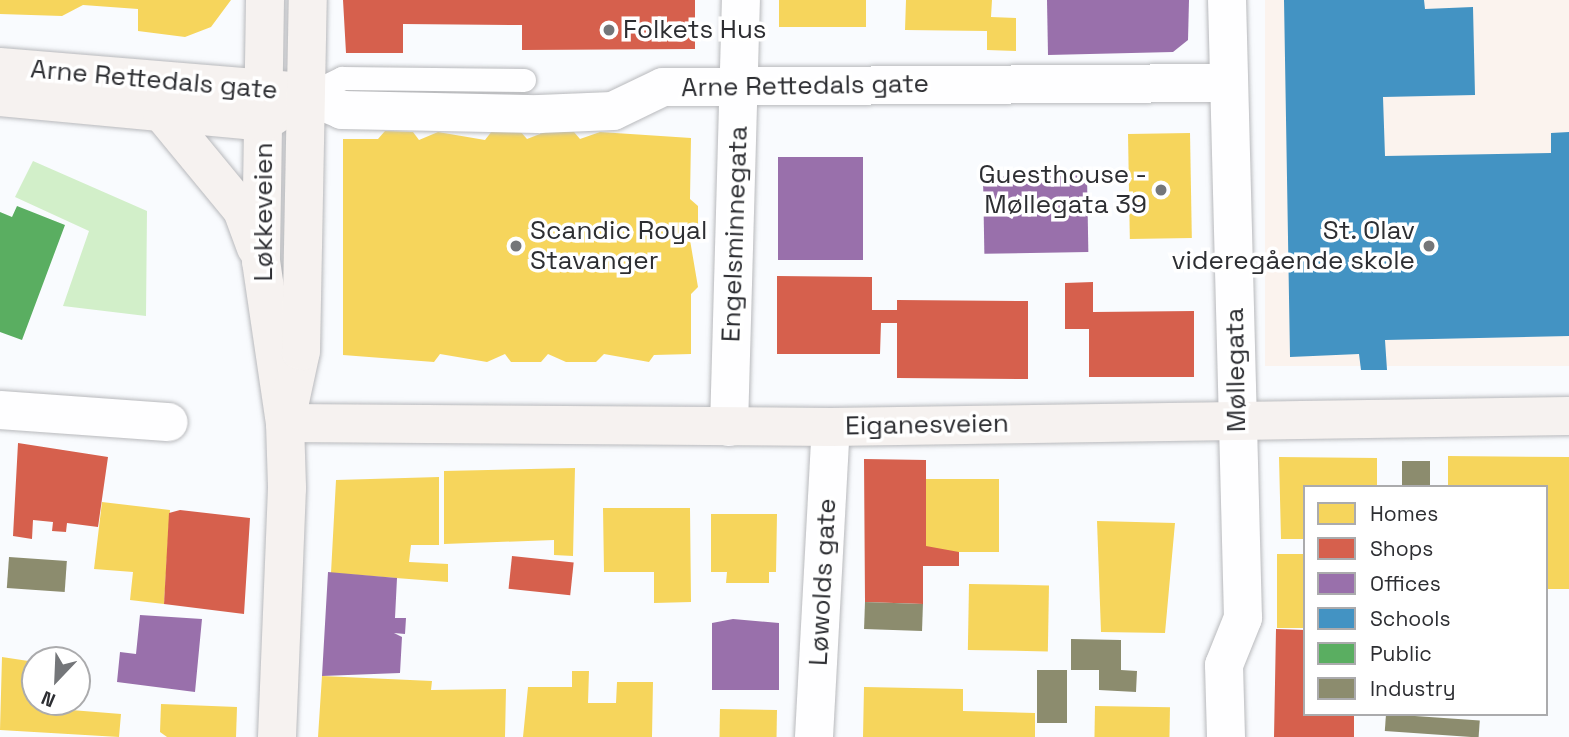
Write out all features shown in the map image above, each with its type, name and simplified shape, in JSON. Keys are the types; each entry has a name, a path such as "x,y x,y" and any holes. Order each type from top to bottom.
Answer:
{"street":[{"name":"Løkkeveien","path":"265,0 261,261 285,423 277,737"},
{"name":"Løkkeveien","path":"285,423 301,351 308,0"},
{"name":"Engelsminnegata","path":"729,427 741,0"},
{"name":"Møllegata","path":"1226,737 1224,665 1243,618 1227,83 1227,0"},
{"name":"Arne Rettedals gate","path":"0,67 265,104"},
{"name":"Arne Rettedals gate","path":"0,97 163,113 265,104 307,95 342,110 532,97 612,111 663,87 1227,83"},
{"name":"Arne Rettedals gate","path":"163,113 242,210 261,261"},
{"path":"0,410 169,422"},
{"name":"Eiganesveien","path":"285,423 831,427 1569,416"},
{"name":"Løwolds gate","path":"814,737 831,427"}],"shaded area":[{"name":"St. Olav videregående skole","path":"1265,0 1569,0 1569,366 1265,366"}],"green space":[{"path":"33,161 147,211 146,316 63,306 89,231 15,197"}],"building: Homes":[{"path":"0,0 231,0 211,27 185,37 138,31 138,9 83,5 62,16 0,14"},
{"path":"779,0 866,0 866,27 779,27"},
{"path":"906,0 992,0 991,17 1016,18 1016,51 987,50 987,31 905,30"},
{"name":"Scandic Royal Stavanger","path":"385,131 413,132 419,140 438,132 485,140 492,131 520,131 527,139 545,132 574,132 580,139 600,132 691,138 690,199 698,206 698,235 690,240 698,287 691,294 691,354 654,355 649,362 604,354 596,362 566,362 548,354 541,362 511,362 505,354 487,362 440,354 434,362 343,355 343,139 378,139"},
{"path":"1190,133 1192,238 1130,239 1128,134"},
{"path":"1448,456 1569,457 1569,589 1548,589 1548,485 1448,485"},
{"path":"1279,457 1377,458 1377,485 1303,485 1303,539 1281,539"},
{"path":"575,468 573,556 554,555 554,540 444,544 444,471"},
{"path":"439,477 439,545 411,545 409,562 448,564 448,582 331,573 336,480"},
{"path":"925,479 999,479 999,552 925,552"},
{"path":"102,502 170,510 164,604 130,600 133,572 94,569"},
{"path":"603,508 690,508 691,602 654,603 654,572 604,572"},
{"path":"711,514 777,514 776,572 769,572 769,583 726,583 727,572 711,572"},
{"path":"1097,521 1175,523 1165,633 1101,632"},
{"path":"1277,554 1303,554 1303,628 1277,628"},
{"path":"969,584 1049,585 1048,651 968,650"},
{"path":"2,657 21,660 21,716 91,716 91,712 121,714 119,737 0,730"},
{"path":"572,671 589,671 588,703 616,703 617,682 653,682 652,737 523,737 528,687 572,687"},
{"path":"322,676 432,681 431,690 506,689 505,737 318,737"},
{"path":"864,687 963,689 963,711 1035,713 1035,737 863,737"},
{"path":"161,704 237,707 236,737 167,737 160,732"},
{"path":"1095,706 1170,707 1169,737 1094,737"},
{"path":"720,709 777,710 777,737 720,737"}],"building: Shops":[{"name":"Folkets Hus","path":"343,0 695,0 695,49 522,50 522,25 403,24 403,53 346,53"},
{"path":"777,276 872,277 872,310 897,310 897,300 1028,301 1028,379 897,378 897,323 881,323 880,354 777,354"},
{"path":"1093,282 1093,312 1194,311 1194,377 1089,377 1089,329 1065,329 1065,283"},
{"path":"18,443 108,457 98,527 67,523 66,532 52,531 53,522 33,520 32,539 13,536"},
{"path":"864,459 926,460 926,546 959,552 959,566 923,566 923,604 865,602"},
{"path":"180,510 250,518 244,614 164,604 169,513"},
{"path":"512,556 574,562 570,595 509,589"},
{"path":"1276,629 1303,630 1303,716 1354,716 1354,737 1274,737"}],"building: Offices":[{"path":"1047,0 1189,0 1188,40 1173,52 1048,55"},
{"path":"778,157 863,157 863,260 778,260"},
{"path":"1087,175 1088,252 984,254 983,177"},
{"path":"328,572 397,578 395,618 406,618 405,634 394,633 402,637 400,673 322,676"},
{"path":"140,615 202,619 195,692 117,682 120,652 136,654"},
{"path":"733,619 779,623 779,690 712,690 712,623"}],"building: Schools":[{"name":"St. Olav videregående skole","path":"1284,0 1424,0 1425,9 1473,7 1475,95 1383,97 1385,156 1551,153 1551,133 1569,132 1569,336 1385,340 1387,370 1361,370 1359,354 1290,357"}],"building: Public":[{"path":"17,206 65,225 22,340 0,332 0,212 12,217"}],"building: Industry":[{"path":"1402,461 1430,461 1430,485 1402,485"},
{"path":"9,557 67,561 65,592 7,588"},
{"path":"865,602 923,604 922,631 864,629"},
{"path":"1071,639 1121,640 1121,670 1137,671 1136,692 1099,690 1099,670 1071,670"},
{"path":"1037,670 1067,670 1067,723 1037,723"},
{"path":"1386,716 1480,721 1479,737 1385,731"}],"place":[{"name":"Folkets Hus","path":"609,30"},
{"name":"Guesthouse - Møllegata 39","path":"1161,190"},
{"name":"Scandic Royal Stavanger","path":"516,246"},
{"name":"St. Olav videregående skole","path":"1429,246"}]}
